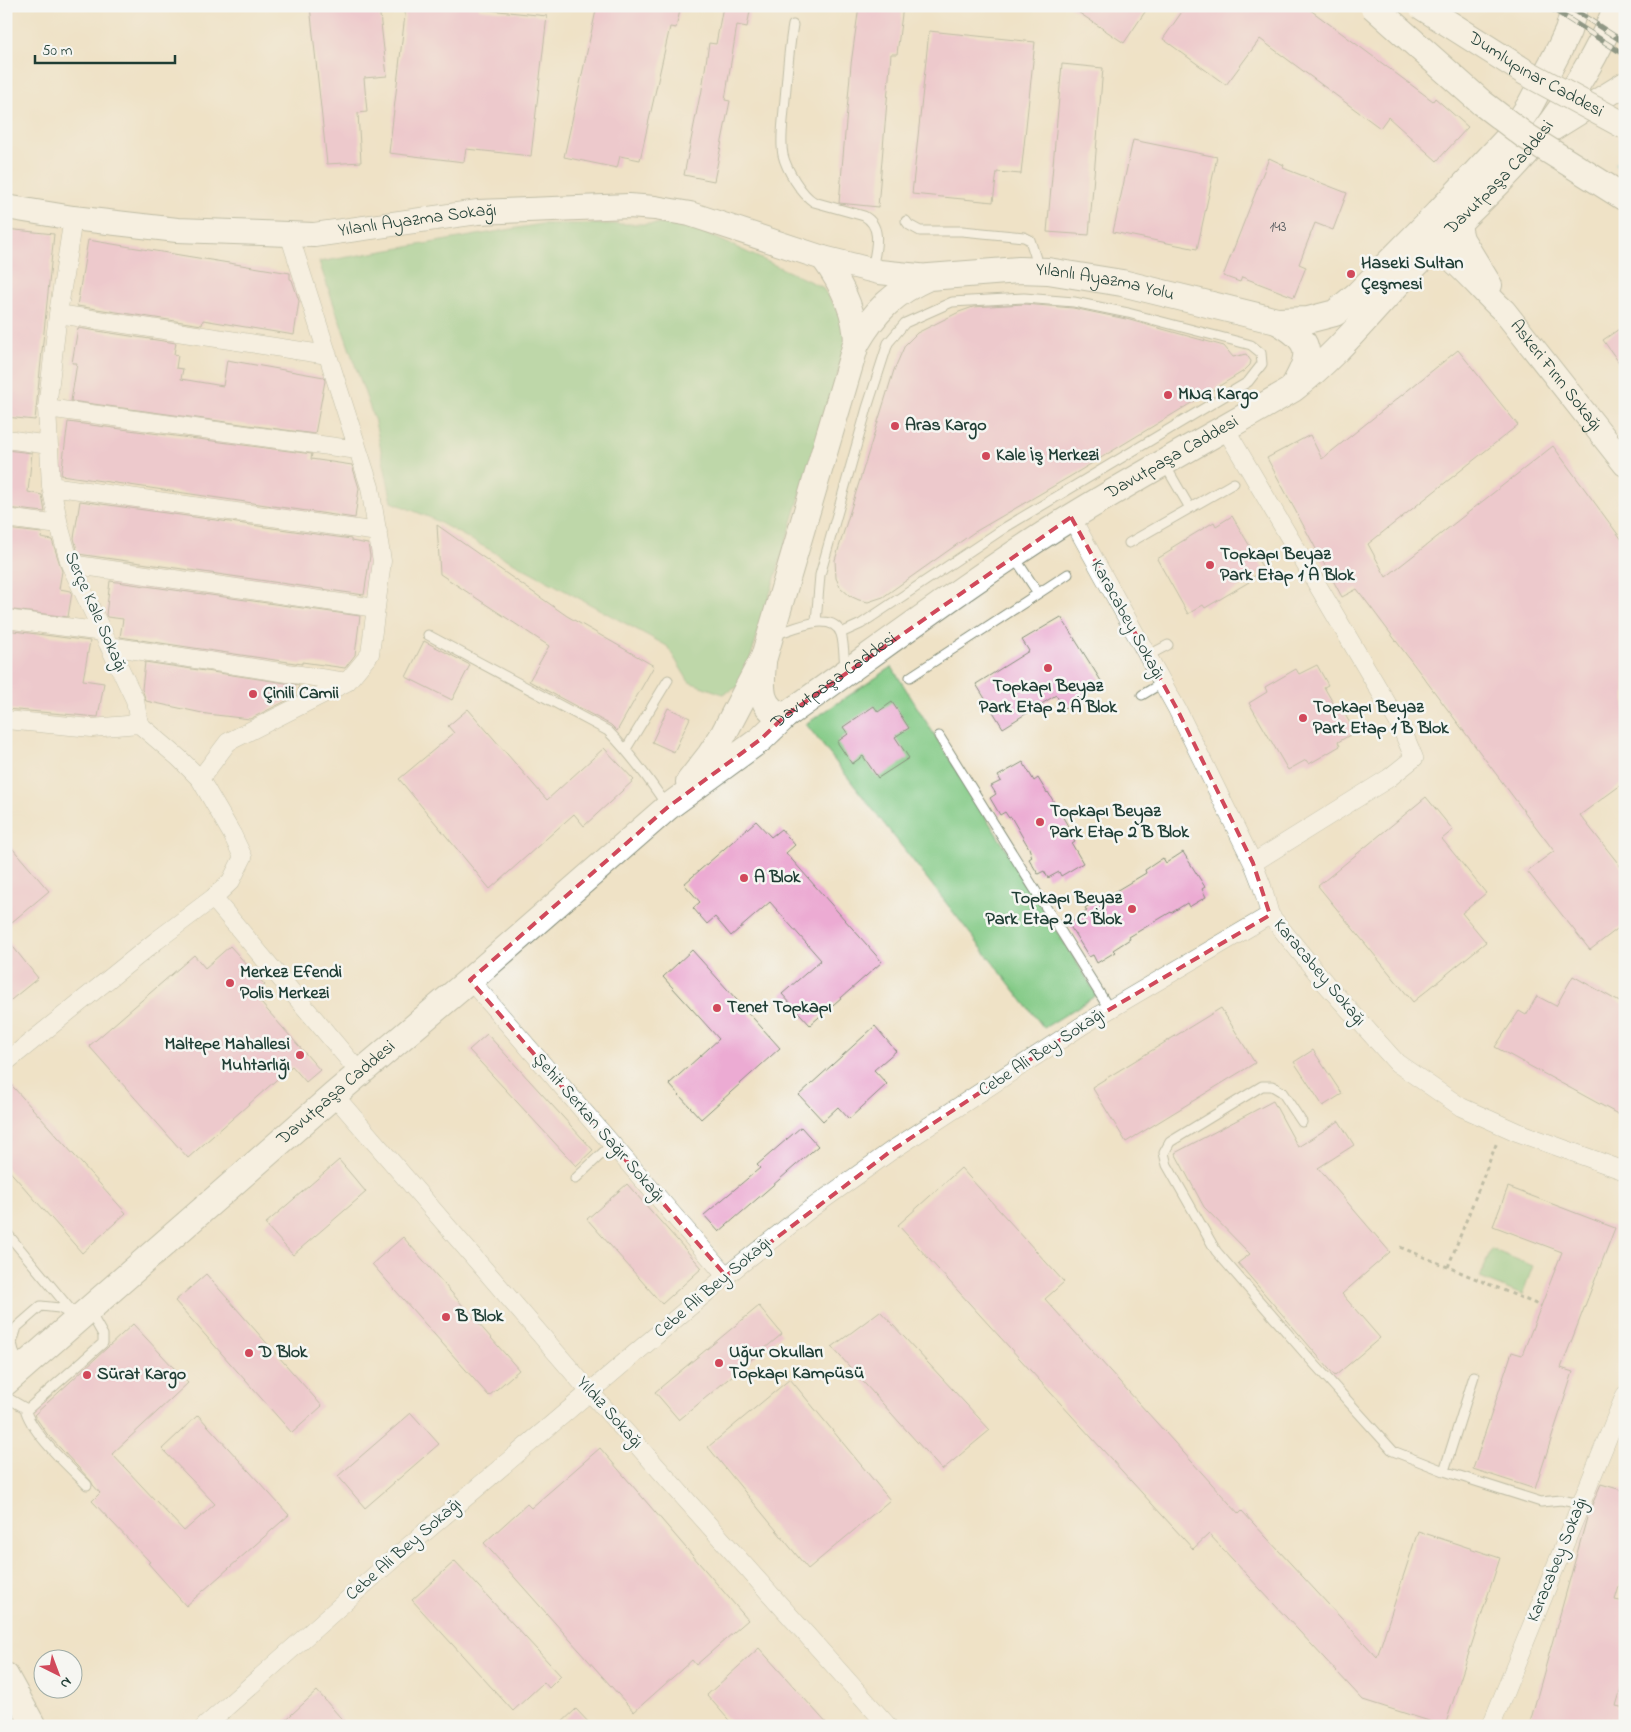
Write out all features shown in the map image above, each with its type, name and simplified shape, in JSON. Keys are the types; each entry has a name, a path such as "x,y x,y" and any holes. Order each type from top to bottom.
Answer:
{"main road":[{"path":"1373,6 1482,103 1524,135 1625,198"},
{"name":"Dumlupınar Caddesi","path":"1421,6 1526,72 1625,126"},
{"name":"Davutpaşa Caddesi","path":"1278,321 1308,320 1335,313 1358,294 1503,145 1520,121 1560,48 1568,31 1575,6"},
{"name":"Davutpaşa Caddesi","path":"13,1376 334,1095 470,980 668,807 761,739 785,716 931,612 1071,517 1293,389 1336,352 1404,276 1540,136 1590,63 1604,37 1617,6"},
{"name":"Yılanlı Ayazma Yolu","path":"929,277 1040,270 1073,274 1122,283 1278,321"},
{"name":"Davutpaşa Caddesi","path":"668,807 710,755 734,714 767,647 856,344 867,325 892,298 917,282 929,277"},
{"path":"1278,321 1298,335 1304,343 1307,355 1306,364 1293,389"},
{"path":"767,647 761,692 763,698 773,711 785,716"}],"street":[{"path":"1540,136 1625,84"},
{"name":"Yılanlı Ayazma Sokağı","path":"6,207 74,218 177,230 314,235 478,212 629,206 690,214 823,258 872,270 908,276 929,277"},
{"name":"Serçe Kale Sokağı","path":"74,218 58,314 47,408 51,486 58,525 70,564 135,700 139,724"},
{"name":"Askeri Fırın Sokağı","path":"1460,220 1462,239 1504,311 1625,464"},
{"path":"200,779 228,742 348,682 370,654 382,562 370,487 289,234"},
{"name":"Askeri Fırın Sokağı","path":"1434,247 1446,253 1504,311"},
{"path":"823,258 834,273 854,319 856,344"},
{"path":"58,314 328,355"},
{"path":"47,408 358,450"},
{"path":"1225,428 1401,727 1414,758 1388,778 1253,863"},
{"path":"6,439 49,445"},
{"path":"51,486 378,532"},
{"name":"Karacabey Sokağı","path":"1071,517 1177,709 1253,863 1270,915 1326,984 1397,1063 1461,1107 1625,1171"},
{"path":"6,518 58,525"},
{"path":"70,564 376,608"},
{"path":"6,619 106,639 348,682"},
{"path":"6,720 92,728 139,724 179,758 200,779 243,857 231,881 213,898 156,941 6,1062"},
{"path":"213,898 360,1073"},
{"name":"Cebe Ali Bey Sokağı","path":"205,1726 391,1561 726,1276 809,1210 890,1151 1110,1010 1270,915"},
{"name":"Şehit Serkan Sağır Sokağı","path":"470,980 726,1276"},
{"name":"Yıldız Sokağı","path":"334,1095 590,1392 888,1726"},
{"name":"Karacabey Sokağı","path":"1491,1726 1624,1398"},
{"path":"6,1674 34,1726"}],"lane":[{"path":"793,25 789,47 782,154 786,166 808,198 814,202 870,219 877,231 872,270"},
{"path":"906,221 909,226 920,231 962,231 1024,237 1030,240 1040,270"},
{"path":"816,622 820,575 867,408 888,343 905,322 952,302 1024,298 1066,301 1128,312 1251,345 1261,353 1262,364 1248,382 1014,522 861,624 841,633"},
{"path":"1164,464 1190,508"},
{"path":"1129,543 1234,483"},
{"path":"1013,555 1038,593"},
{"path":"910,677 1068,574"},
{"path":"767,647 816,622 826,621 835,625 841,633 845,674"},
{"path":"428,635 608,731 626,749 645,773 668,807"},
{"path":"1147,656 1168,645"},
{"path":"626,749 668,680"},
{"path":"1142,695 1162,683"},
{"path":"939,736 1110,1010"},
{"path":"1302,1122 1282,1092 1272,1086 1262,1086 1170,1142 1164,1153 1167,1165 1216,1251 1308,1358 1393,1451 1444,1471 1541,1502 1561,1500 1581,1504"},
{"path":"576,1179 612,1144"},
{"path":"6,1232 103,1335 103,1343 29,1408 25,1408 6,1397"},
{"path":"13,1376 12,1343 17,1327 41,1306 84,1314"},
{"path":"1444,1471 1474,1376"},
{"path":"25,1408 27,1417 54,1451 87,1485"}],"path":[{"path":"1448,1267 1503,1125"},
{"path":"1400,1247 1541,1306"}],"highlighted area":[{"path":"1071,517 1177,709 1253,863 1270,915 1083,1025 891,1151 726,1276 470,980 668,807 761,739 785,716"}],"green space":[{"path":"541,224 686,224 822,287 851,330 742,685 723,694 689,682 667,646 431,518 392,502 375,422 319,262"},
{"path":"892,667 1097,995 1044,1028 806,724"},
{"path":"1491,1249 1533,1266 1522,1295 1480,1278"}],"building":[{"path":"310,6 379,6 387,76 364,78 367,112 358,113 361,162 327,164"},
{"path":"406,6 479,6 479,9 547,16 531,156 466,149 464,162 389,153"},
{"path":"597,6 681,6 676,28 670,27 640,160 620,156 617,168 564,157"},
{"path":"723,6 751,6 747,27 737,25 725,100 730,101 714,181 684,175 701,96 709,43 716,44"},
{"path":"859,6 903,6 897,54 891,54 878,207 839,203 851,64"},
{"path":"1069,6 1149,6 1124,43"},
{"path":"1186,6 1305,6 1433,101 1435,98 1468,127 1437,161 1388,117 1380,128 1260,39 1226,85 1163,39"},
{"path":"929,31 1035,42 1021,174 997,172 993,202 912,194"},
{"path":"1062,64 1103,68 1089,235 1047,232"},
{"path":"1133,140 1217,157 1197,249 1113,232"},
{"path":"1269,158 1284,165 1283,168 1347,193 1333,230 1315,223 1299,264 1306,267 1294,297 1242,277 1240,282 1223,276"},
{"path":"6,229 54,234 35,420 6,417"},
{"path":"88,240 290,273 290,279 299,301 294,335 203,320 202,325 77,306"},
{"name":"Kale İş Merkezi","path":"1024,304 1073,308 1126,319 1224,346 1233,357 1246,354 1251,361 1250,365 1244,371 1071,476 973,533 883,597 868,602 850,596 840,587 836,578 835,560 894,370 905,345 917,333 973,307"},
{"path":"1625,325 1625,371 1603,340"},
{"path":"78,328 176,343 174,354 178,355 176,368 183,369 181,379 223,386 227,360 324,377 325,381 315,434 71,401 77,363 72,363"},
{"path":"1458,350 1518,425 1368,544 1386,577 1553,446 1625,544 1625,782 1580,815 1625,872 1625,923 1590,950 1527,871 1554,851 1357,589 1342,597 1267,458 1310,435 1322,459"},
{"path":"68,422 312,454 311,459 352,465 359,488 355,518 61,475"},
{"path":"6,450 32,453 28,492 42,495 45,512 6,508"},
{"path":"80,501 351,539 351,541 368,544 370,556 364,595 78,554 74,538"},
{"name":"Topkapı Beyaz Park Etap 1 A Blok","path":"1232,516 1264,570 1248,580 1249,582 1205,608 1203,605 1188,614 1157,559 1172,550 1171,548 1214,522 1216,526"},
{"path":"437,525 567,616 654,666 617,731 611,725 529,681 549,646 440,574"},
{"path":"6,529 42,533 41,538 52,540 62,571 59,589 72,592 68,617 6,609"},
{"path":"110,581 360,616 355,655 345,668 302,662 302,664 120,637 123,619 107,617 106,615"},
{"name":"Topkapı Beyaz Park Etap 2 A Blok","path":"1061,617 1103,684 1064,708 1056,695 1003,728 976,684 1029,651 1022,640"},
{"path":"6,630 90,641 83,680 104,683 98,717 6,709"},
{"path":"424,641 470,665 452,700 406,677"},
{"path":"145,662 299,685 298,695 250,719 207,714 146,701 142,689"},
{"name":"Topkapı Beyaz Park Etap 1 B Blok","path":"1317,665 1328,685 1324,687 1339,713 1343,711 1355,732 1338,742 1340,746 1309,764 1306,760 1288,770 1249,703 1267,692 1265,687 1296,669 1299,674"},
{"path":"892,702 909,728 895,737 909,758 878,778 863,756 852,764 837,742 848,734 843,727 874,706 878,712"},
{"path":"668,708 690,718 674,752 652,742"},
{"path":"468,709 547,800 604,748 634,780 584,826 574,814 490,889 399,779 454,733 448,726"},
{"name":"Topkapı Beyaz Park Etap 2 B Blok","path":"1023,762 1034,781 1038,778 1048,792 1068,826 1075,842 1072,844 1083,863 1061,876 1059,872 1048,878 1044,871 1038,874 1029,859 1032,857 1029,848 1011,817 1009,818 1005,812 1000,815 990,798 996,794 991,786 1001,781 998,776"},
{"path":"1426,797 1453,830 1442,839 1486,893 1462,913 1486,942 1413,1002 1318,886"},
{"path":"756,821 771,837 781,829 795,845 786,853 882,962 810,1025 782,994 821,960 770,902 731,936 715,917 707,924 693,908 700,902 684,884"},
{"path":"6,841 49,891 6,927"},
{"name":"Topkapı Beyaz Park Etap 2 C Blok","path":"1183,852 1205,887 1202,889 1206,897 1189,907 1187,903 1129,937 1130,939 1113,950 1115,952 1097,963 1093,955 1089,957 1068,923 1087,911 1085,908 1102,897 1104,898 1146,873 1145,870 1163,858 1166,863"},
{"path":"6,938 38,978 6,1004"},
{"path":"230,946 265,985 254,995 320,1070 306,1082 292,1066 188,1158 89,1046 194,955 205,968"},
{"name":"Tenet Topkapı","path":"692,950 780,1048 701,1119 669,1084 719,1039 663,977"},
{"path":"1573,976 1625,1005 1625,1118 1495,1047 1519,1011 1526,1015 1537,996 1556,1006"},
{"path":"1221,1008 1255,1063 1126,1142 1092,1087"},
{"path":"875,1026 896,1051 874,1070 887,1084 849,1119 838,1107 823,1121 799,1095"},
{"path":"487,1034 593,1150 576,1166 469,1050"},
{"path":"1313,1050 1342,1094 1323,1106 1294,1062"},
{"path":"6,1079 126,1213 82,1253 6,1167"},
{"path":"1273,1101 1298,1147 1339,1121 1354,1145 1318,1168 1390,1252 1342,1294 1380,1338 1335,1376 1238,1263 1250,1254 1204,1207 1175,1153"},
{"path":"801,1127 818,1146 719,1232 704,1215 760,1168 757,1165"},
{"path":"339,1160 366,1192 293,1255 265,1224"},
{"path":"961,1168 1064,1282 1045,1299 1239,1514 1242,1511 1377,1657 1418,1531 1500,1558 1445,1726 1363,1700 1209,1534 1193,1549 898,1225"},
{"path":"627,1184 702,1268 662,1304 587,1219"},
{"path":"1508,1187 1615,1228 1561,1368 1573,1372 1535,1489 1473,1469 1512,1352 1522,1355 1562,1252 1493,1226"},
{"name":"B Blok","path":"403,1237 519,1370 489,1396 372,1264"},
{"name":"D Blok","path":"206,1274 322,1406 292,1433 175,1301"},
{"name":"Uğur Okulları Topkapı Kampüsü","path":"759,1306 782,1334 679,1420 655,1392"},
{"path":"880,1311 990,1430 942,1470 832,1347"},
{"path":"133,1324 188,1383 112,1454 184,1531 215,1504 162,1449 198,1415 289,1515 186,1606 148,1563 150,1562 92,1501 100,1493 47,1434 34,1415"},
{"path":"790,1379 890,1500 808,1569 708,1447"},
{"path":"411,1413 439,1444 365,1508 338,1476"},
{"path":"600,1448 748,1620 696,1665 692,1660 634,1712 484,1543 527,1504 531,1508"},
{"path":"1601,1484 1625,1491 1625,1567 1615,1600 1625,1602 1625,1675 1616,1706 1625,1708 1625,1726 1529,1726 1588,1514"},
{"path":"455,1561 561,1676 549,1688 544,1682 513,1711 412,1600"},
{"path":"759,1648 829,1726 734,1726 707,1695"},
{"path":"317,1691 348,1726 279,1726"},
{"path":"576,1709 592,1726 558,1726"}],"waterway":[{"path":"1618,164 1625,168"}],"railway":[{"path":"1548,6 1625,55"},
{"path":"1568,6 1625,43"}],"place":[{"name":"Haseki Sultan Çeşmesi","path":"1351,274"},
{"name":"MNG Kargo","path":"1168,395"},
{"name":"Aras Kargo","path":"895,426"},
{"name":"Kale İş Merkezi","path":"986,456"},
{"name":"Topkapı Beyaz Park Etap 1 A Blok","path":"1210,565"},
{"name":"Topkapı Beyaz Park Etap 2 A Blok","path":"1048,668"},
{"name":"Çinili Camii","path":"253,694"},
{"name":"Topkapı Beyaz Park Etap 1 B Blok","path":"1303,718"},
{"name":"Topkapı Beyaz Park Etap 2 B Blok","path":"1040,822"},
{"name":"A Blok","path":"744,878"},
{"name":"Topkapı Beyaz Park Etap 2 C Blok","path":"1132,909"},
{"name":"Merkez Efendi Polis Merkezi","path":"230,983"},
{"name":"Tenet Topkapı","path":"717,1008"},
{"name":"Maltepe Mahallesi Muhtarlığı","path":"300,1055"},
{"name":"B Blok","path":"446,1317"},
{"name":"D Blok","path":"249,1353"},
{"name":"Uğur Okulları Topkapı Kampüsü","path":"719,1363"},
{"name":"Sürat Kargo","path":"87,1375"}]}
